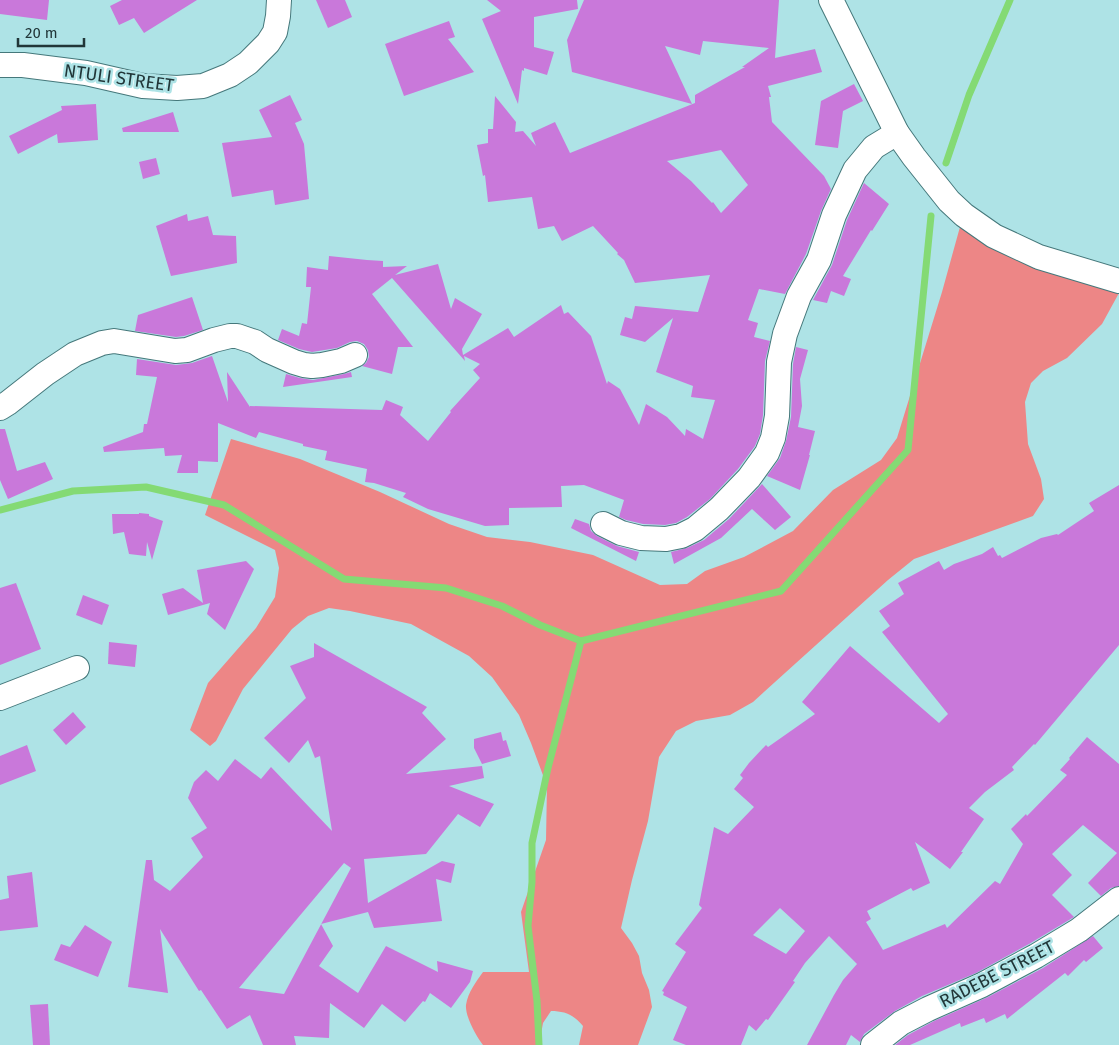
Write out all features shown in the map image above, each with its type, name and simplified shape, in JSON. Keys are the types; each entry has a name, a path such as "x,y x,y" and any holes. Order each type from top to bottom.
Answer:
{"street":[{"name":"NTULI STREET","path":"0,66 23,65 86,73 143,86 176,88 203,86 230,75 248,63 268,43 274,32 279,0"},
{"path":"831,0 897,132 949,201 964,215 994,236 1038,257 1119,281"},
{"path":"604,524 621,533 641,538 666,539 681,536 695,529 719,509 749,478 767,453 773,438 777,416 779,362 785,334 799,296 819,260 834,215 855,170 874,147 897,132"},
{"path":"0,408 75,354 102,343 114,341 175,351 187,350 214,340 237,336 254,342 266,350 294,362 312,366 341,361 355,355"},
{"path":"0,698 77,668"},
{"name":"RADEBE STREET","path":"873,1045 901,1023 982,985 1036,956 1079,930 1119,899"}],"shaded area":[{"path":"963,216 1119,282 1119,293 1102,324 1067,358 1043,371 1031,383 1025,402 1028,444 1041,479 1044,499 1033,516 914,559 888,580 753,702 730,715 696,721 676,731 659,757 648,821 621,928 639,956 652,1007 638,1045 579,1045 583,1026 569,1014 551,1011 543,1023 539,1045 483,1045 472,1026 466,1010 469,996 475,983 483,972 529,972 521,912 546,840 547,786 531,743 519,715 492,677 469,656 411,624 329,608 308,616 292,629 243,689 216,741 210,746 190,730 208,683 256,628 275,597 279,568 275,550 205,515 231,439 300,459 380,492 449,524 487,537 530,542 593,555 660,585 687,584 705,571 744,557 793,531 833,490 881,460 897,438 942,292"}],"building":[{"path":"0,0 49,0 47,20 0,14"},
{"path":"122,0 197,0 144,33 134,18 119,25 110,6"},
{"path":"316,0 345,0 352,17 328,28"},
{"path":"487,0 577,0 578,9 534,17 534,47 554,52 547,75 524,68 524,71 522,70 518,104 482,19 501,11"},
{"path":"584,0 779,0 775,58 815,49 822,72 768,86 771,97 769,97 772,122 824,176 831,189 806,254 785,294 759,289 748,320 758,323 754,337 770,341 765,361 763,415 760,434 755,446 738,469 710,499 676,523 665,525 643,524 619,517 624,500 584,485 561,486 562,507 509,508 509,525 485,526 428,509 403,497 406,493 365,482 367,469 325,460 327,451 303,446 303,444 259,432 256,438 218,423 218,462 198,461 198,473 177,473 182,455 165,456 164,448 104,452 103,447 143,432 144,424 147,424 157,377 136,375 137,359 176,365 192,363 212,356 228,402 227,372 250,407 382,410 386,400 403,407 400,415 428,441 450,411 480,378 473,370 480,364 464,356 465,361 392,278 372,294 413,347 398,347 392,374 362,366 369,357 368,350 364,344 357,341 337,348 312,352 278,340 282,329 299,336 302,323 307,324 311,287 306,287 307,267 328,270 329,256 383,261 383,267 407,266 395,275 438,264 451,309 455,298 482,314 462,349 463,355 508,328 514,337 561,305 564,314 568,312 591,336 607,384 608,381 620,389 639,425 646,404 667,417 685,436 686,429 703,439 715,400 691,397 693,386 656,372 673,318 645,342 620,335 625,317 632,319 635,306 698,312 710,275 635,283 624,260 593,226 562,241 554,226 538,229 532,197 488,202 485,175 483,176 477,145 488,143 488,129 493,129 495,96 516,122 515,132 523,131 536,146 531,133 555,122 570,153 695,103 695,95 745,67 742,67 769,48 703,41 700,55 665,46 692,104 572,72 567,40","holes":["721,150 748,185 721,213 713,202 667,161"]},
{"path":"449,21 455,37 448,39 474,72 404,96 385,44"},
{"path":"854,84 863,101 843,111 838,148 815,145 821,101"},
{"path":"290,95 302,120 295,123 304,144 309,199 275,205 273,190 232,197 222,143 272,137 259,110"},
{"path":"96,104 98,140 58,143 57,134 18,154 9,136 62,110 61,106"},
{"path":"173,112 179,132 123,132 122,128"},
{"path":"156,158 160,174 143,179 139,162"},
{"path":"864,183 889,204 843,276 851,279 844,296 831,291 827,303 813,300 832,265 847,220"},
{"path":"187,214 188,221 208,216 213,235 236,236 237,263 171,276 156,226"},
{"path":"192,297 203,330 176,337 135,331 138,315"},
{"path":"796,347 808,350 800,379 802,406 798,427 815,431 800,490 767,476 780,458 786,441 791,417 793,364"},
{"path":"351,372 352,377 283,387 286,374 313,380"},
{"path":"0,429 5,429 17,471 45,462 53,479 8,499 0,480"},
{"path":"762,484 791,517 775,530 752,509 721,538 674,564 671,552 687,548 704,540 729,519"},
{"path":"1119,485 1119,645 1035,745 1012,767 1014,770 985,792 969,808 984,819 950,869 915,842 930,883 913,891 911,888 867,911 871,919 866,922 883,950 945,924 947,928 995,881 1000,884 1023,844 1011,829 1026,814 1027,816 1067,775 1060,770 1087,737 1119,764 1119,886 1111,888 1101,896 1088,883 1117,853 1083,825 1052,854 1072,875 1052,895 1074,917 976,973 922,996 895,1011 864,1034 860,1042 851,1035 846,1045 807,1045 843,980 857,964 829,936 805,963 793,981 795,982 768,1020 766,1019 756,1031 749,1025 741,1045 686,1045 673,1040 687,1007 663,995 664,992 662,991 686,952 675,944 702,908 699,905 714,827 728,834 754,807 734,789 743,778 740,775 749,763 766,745 768,747 815,714 802,702 850,646 939,723 948,714 882,632 890,626 879,611 904,594 898,583 939,561 944,570 954,564 982,554 993,547 998,556 1000,555 1002,558 1041,538 1058,535 1094,511 1089,503","holes":["780,908 805,931 786,954 753,935"]},
{"path":"112,514 149,514 149,516 163,521 152,560 147,542 146,556 129,554 124,532 113,534"},
{"path":"575,519 589,524 591,531 597,536 617,546 639,552 636,561 571,528"},
{"path":"246,561 254,569 225,630 207,614 210,603 168,615 162,594 183,588 203,603 197,570"},
{"path":"16,583 41,649 0,665 0,588"},
{"path":"83,595 109,605 102,625 76,615"},
{"path":"109,642 137,645 135,667 108,664"},
{"path":"314,643 427,707 422,713 446,739 406,774 482,766 484,778 449,786 494,804 480,827 458,814 426,854 364,859 368,903 442,861 455,864 451,883 436,879 442,921 374,928 368,912 321,924 333,946 319,966 358,993 386,946 438,972 437,961 473,971 470,982 451,1008 430,993 425,1002 423,1001 405,1022 382,1004 364,1028 330,1003 329,1038 294,1036 296,1045 263,1045 250,1015 227,1029 201,990 199,991 160,929 168,993 128,987 146,860 152,860 154,880 170,891 203,857 191,838 207,828 188,798 194,782 206,770 218,781 235,759 261,779 271,767 332,831 320,756 315,758 308,740 289,763 264,738 306,698 290,666 314,657","holes":["344,863 351,868 284,994 239,988"]},
{"path":"73,712 86,727 66,745 53,730"},
{"path":"501,732 503,741 506,740 511,756 482,764 474,748 474,739"},
{"path":"27,745 36,771 0,785 0,756"},
{"path":"32,872 38,927 0,931 0,900 9,898 7,876"},
{"path":"85,925 112,942 98,977 54,960 61,944 70,947"},
{"path":"1093,936 1103,948 1086,962 1084,960 1068,976 1065,973 1007,1019 1005,1014 986,1023 984,1018 961,1027 960,1023 910,1045 895,1045 908,1035 934,1021 988,997 1043,968"},
{"path":"48,1004 50,1045 33,1045 30,1005"}],"waterway":[{"path":"946,163 969,95 1010,0"},
{"path":"539,1045 537,1001 528,926 532,882 532,843 548,768 581,641 781,591 908,450 931,216"},
{"path":"0,510 73,491 146,487 224,505 344,579 446,588 502,606 540,625 581,641"}]}
